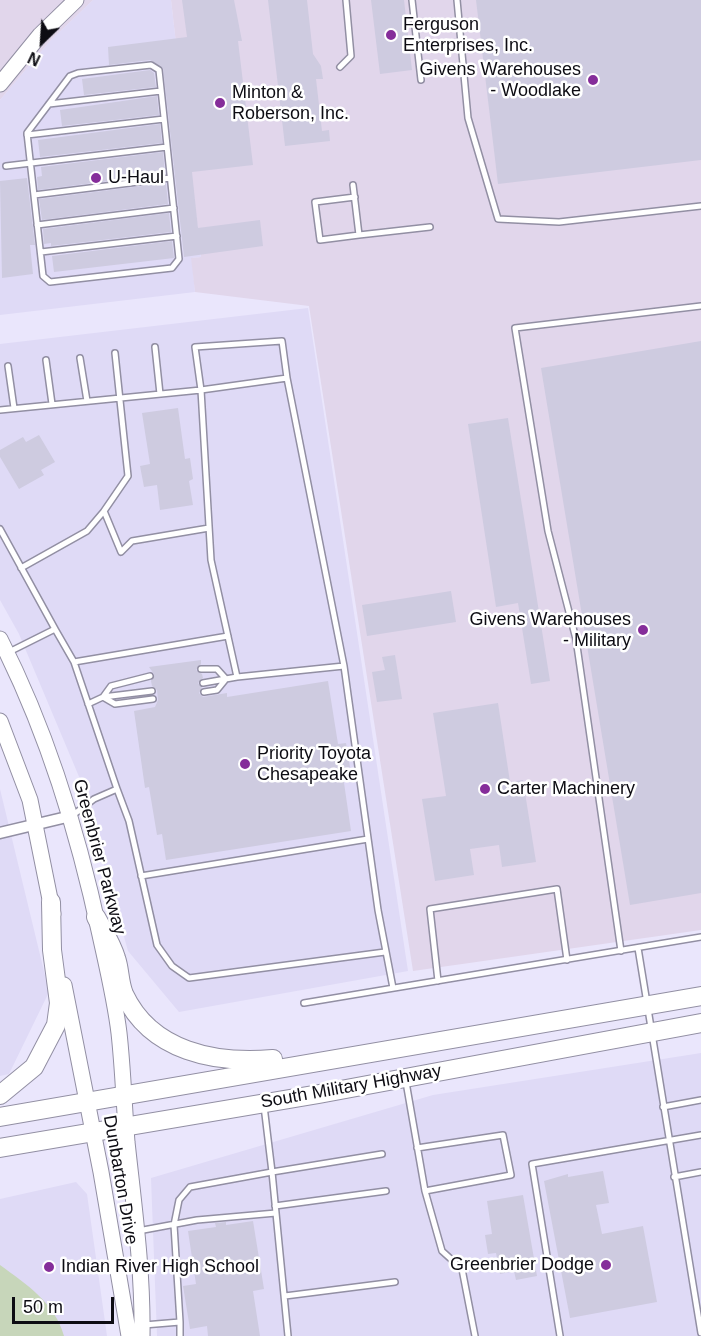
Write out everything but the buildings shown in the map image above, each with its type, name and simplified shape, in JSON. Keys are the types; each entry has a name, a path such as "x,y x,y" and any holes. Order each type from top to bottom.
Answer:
{"main road":[{"path":"0,84 40,36 75,0"},
{"name":"Greenbrier Parkway","path":"4,646 47,746 71,816 96,917 119,1033 123,1096"},
{"path":"0,721 18,766 36,824 86,1103"},
{"path":"0,1095 33,1066 56,1025 59,1002 52,950 51,902"},
{"path":"96,917 116,958 124,993 132,1006 154,1031 190,1052 214,1059 255,1061 360,1045 421,1044"},
{"name":"South Military Highway","path":"0,1117 701,996"},
{"name":"South Military Highway","path":"0,1149 701,1023"},
{"name":"Dunbarton Drive","path":"123,1096 143,1289 142,1330"},
{"name":"Dunbarton Drive","path":"86,1103 129,1336"}],"street":[{"path":"0,833 71,816"}],"lane":[{"path":"340,67 351,56 346,0"},
{"path":"412,0 421,80"},
{"path":"457,0 468,118 498,219 559,222 701,206"},
{"path":"151,65 159,70 161,90 179,259 172,268 50,282 44,276 27,135 70,76 78,73 151,65"},
{"path":"49,104 161,90"},
{"path":"27,135 164,119"},
{"path":"6,166 167,147"},
{"path":"34,195 170,178"},
{"path":"353,185 359,235"},
{"path":"355,197 315,202 320,240 430,227"},
{"path":"37,225 174,208"},
{"path":"41,252 177,236"},
{"path":"621,951 576,639 548,531 514,328 701,306"},
{"path":"237,677 213,577 208,528 201,390 195,347 282,341 287,378 344,666 385,952 393,988"},
{"path":"155,347 160,394"},
{"path":"21,568 87,531 128,476 115,353"},
{"path":"81,358 87,401"},
{"path":"46,360 52,404"},
{"path":"8,366 14,408"},
{"path":"0,410 201,390 287,378"},
{"path":"104,511 121,552 132,541 208,528"},
{"path":"0,529 74,662 129,821 157,945 172,966 189,978 385,952"},
{"path":"4,646 55,629"},
{"path":"74,662 228,636"},
{"path":"203,683 237,677 344,666"},
{"path":"201,669 217,669 226,679"},
{"path":"103,697 111,686 150,676"},
{"path":"204,692 217,690 226,679"},
{"path":"88,704 103,697 152,691"},
{"path":"103,697 114,704 153,699"},
{"path":"71,816 94,799 117,789"},
{"path":"141,876 368,839"},
{"path":"438,981 430,909 557,889 567,960"},
{"path":"304,1003 701,937"},
{"path":"638,948 701,1333"},
{"path":"405,1078 425,1191 442,1251 462,1269 475,1336"},
{"path":"663,1107 701,1100"},
{"path":"263,1103 288,1336"},
{"path":"417,1148 503,1135 511,1176 425,1191"},
{"path":"560,1336 532,1164 701,1135"},
{"path":"180,1336 174,1225 179,1200 189,1187 382,1154"},
{"path":"674,1177 701,1173"},
{"path":"275,1206 386,1191"},
{"path":"138,1231 276,1214"},
{"path":"285,1296 395,1282"},
{"path":"142,1330 180,1322"}],"shaded area":[{"path":"0,0 93,0 50,41 0,100"},
{"name":"U-Haul","path":"93,0 171,0 201,257 192,258 195,292 0,315 0,100 50,41"},
{"path":"171,0 701,0 701,930 413,971 309,306 195,292 191,258 201,257"},
{"path":"308,308 408,971 179,1012 128,951 80,779 19,634 0,600 0,344"},
{"path":"0,789 49,992 9,1074 0,1076"},
{"path":"701,1053 701,1336 157,1336 151,1178 433,1095"},
{"name":"Indian River High School","path":"76,1182 87,1194 107,1336 0,1336 0,1199"}],"green space":[{"path":"0,1265 47,1304 60,1324 64,1336 0,1336"}],"place":[{"name":"Ferguson Enterprises, Inc.","path":"391,35"},
{"name":"Givens Warehouses - Woodlake","path":"593,80"},
{"name":"Minton & Roberson, Inc.","path":"220,103"},
{"name":"U-Haul","path":"96,178"},
{"name":"Givens Warehouses - Military","path":"643,630"},
{"name":"Priority Toyota Chesapeake","path":"245,764"},
{"name":"Carter Machinery","path":"485,789"},
{"name":"Greenbrier Dodge","path":"606,1265"},
{"name":"Indian River High School","path":"49,1267"}]}
